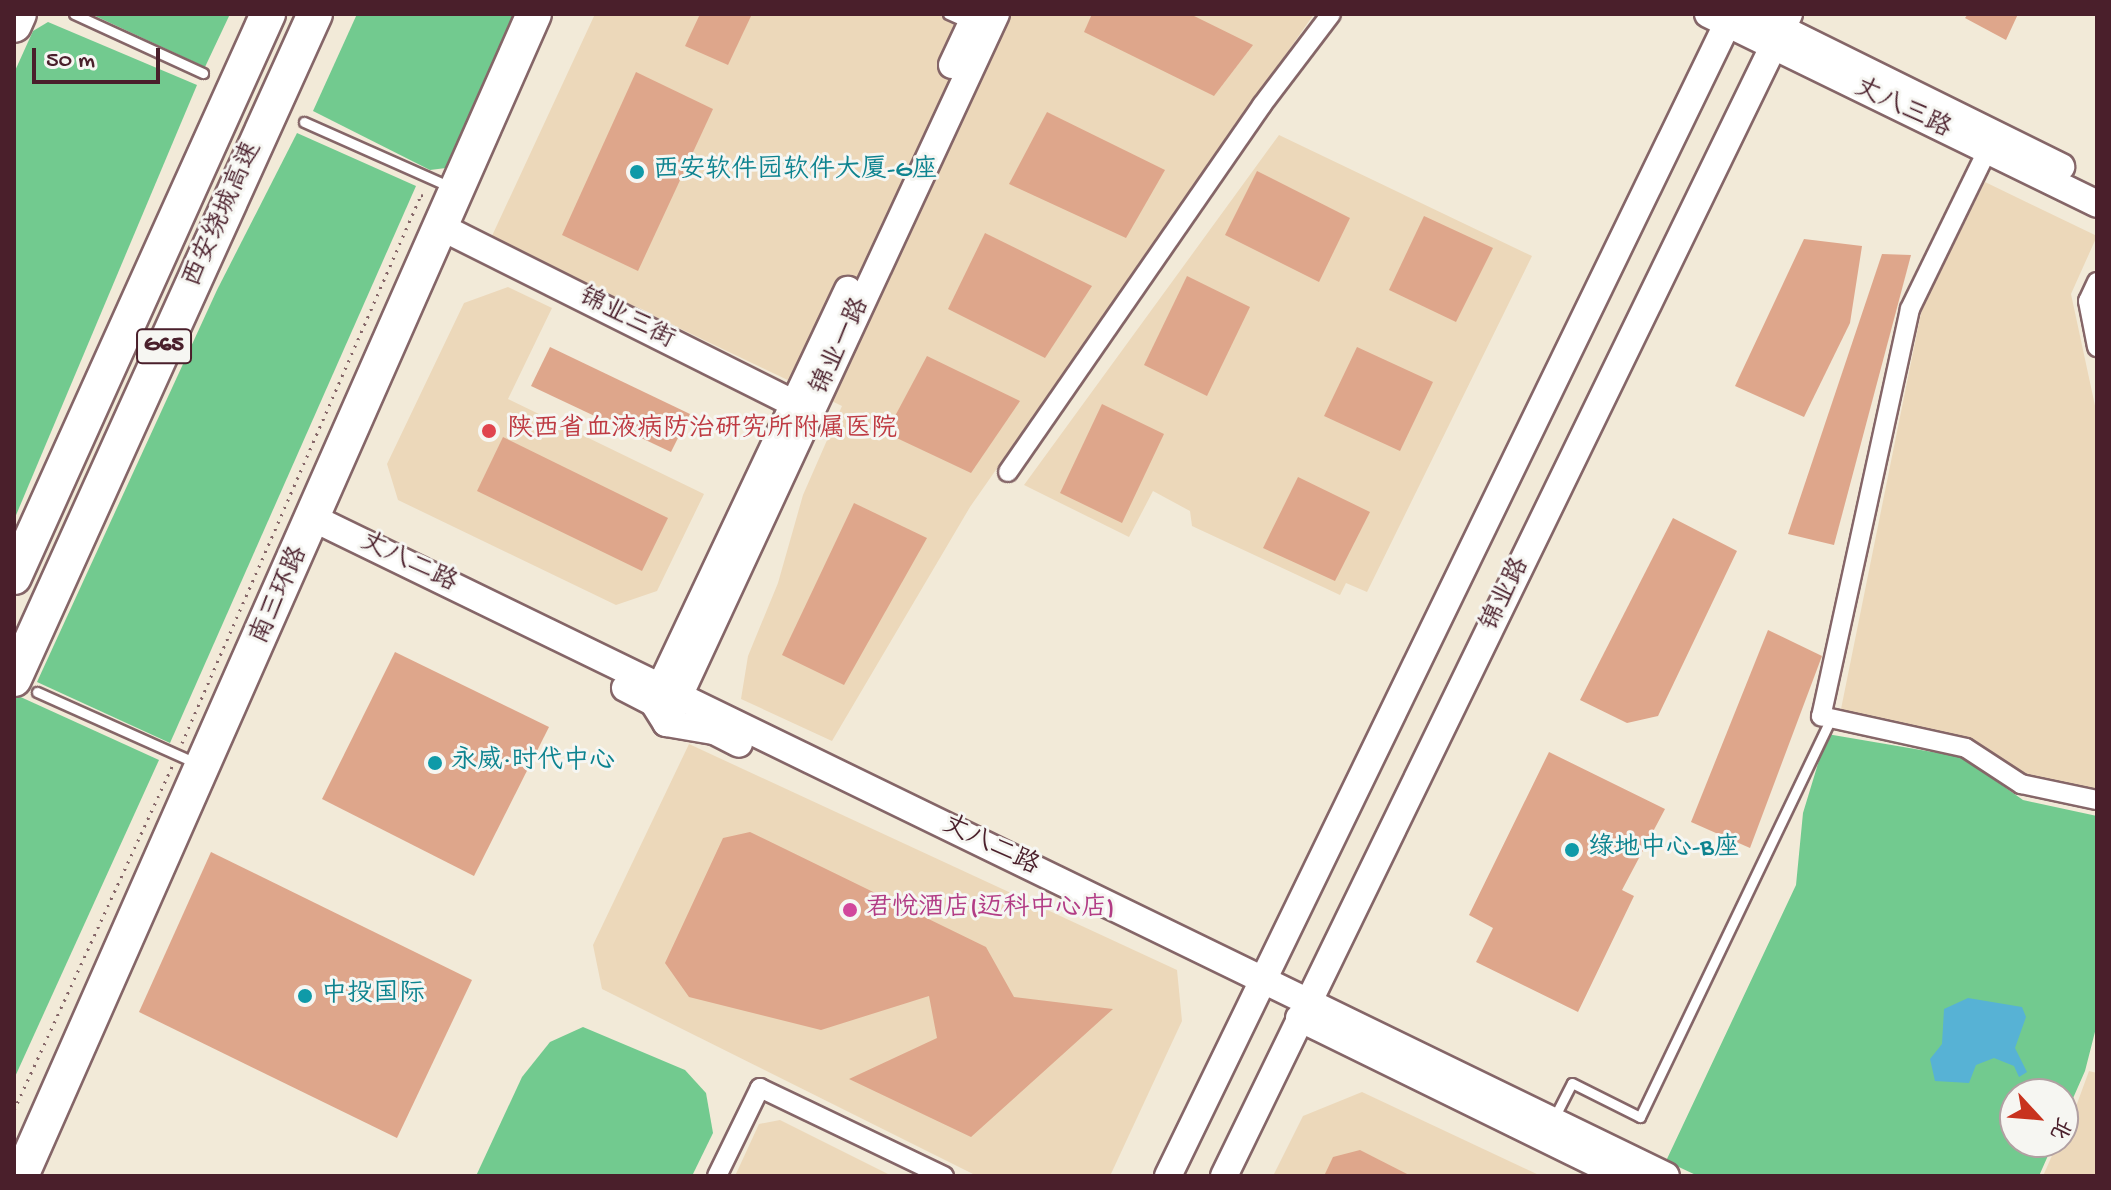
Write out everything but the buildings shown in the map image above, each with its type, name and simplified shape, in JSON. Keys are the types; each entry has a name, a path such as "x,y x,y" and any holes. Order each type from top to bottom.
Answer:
{"highway":[{"path":"14,25 19,14"},
{"name":"西安绕城高速","path":"14,577 268,14"},
{"name":"西安绕城高速","path":"25,686 315,14"},
{"path":"255,147 331,14"},
{"name":"南三环路","path":"21,1176 191,761 312,527 534,14"}],"street":[{"name":"锦业一路","path":"665,702 802,409 996,14"},
{"path":"1008,472 1253,117 1331,14"},
{"name":"丈八三路","path":"1730,16 1781,30 2097,185"},
{"name":"锦业路","path":"1168,1176 1730,16"},
{"name":"锦业一路","path":"802,409 965,18"},
{"name":"丈八三路","path":"1781,30 1987,151 2097,204"},
{"name":"锦业路","path":"1224,1176 1781,30"},
{"path":"1987,151 1910,309 1821,716 1966,748 2021,784 2097,800"},
{"name":"锦业三街","path":"449,208 802,409"},
{"path":"2097,282 2088,301 2097,347"},
{"name":"丈八二路","path":"312,527 665,702 714,731 1260,988 1621,1176"},
{"name":"丈八二路","path":"1305,1011 1552,1121 1666,1176"},
{"path":"717,1176 760,1088 944,1176"}],"lane":[{"path":"74,14 203,73"},
{"path":"304,122 449,208"},
{"path":"25,686 191,761"},
{"path":"1552,1121 1572,1083 1640,1117 1831,718"}],"path":[{"path":"14,1110 191,761 421,195 449,208"}],"shaded area":[{"path":"595,14 1314,14 970,507 832,741 741,699 748,656 778,583 803,495 842,406 491,238"},
{"path":"1279,135 1532,256 1367,592 1346,583 1340,595 1192,526 1190,511 1153,491 1129,537 1024,485"},
{"path":"1985,182 2097,236 2071,294 2097,415 2097,794 2023,779 1973,742 1840,714 1922,308"},
{"name":"陕西省血液病防治研究所附属医院","path":"508,287 552,308 508,399 704,494 657,591 616,605 398,500 387,464 464,303"},
{"path":"689,744 1177,970 1182,1021 1110,1176 977,1176 602,989 593,945"},
{"path":"2089,1071 2097,1073 2097,1176 2043,1176 2051,1158 2079,1158 2079,1098"},
{"path":"1362,1092 1541,1176 1273,1176 1303,1116"},
{"path":"780,1120 892,1176 735,1176 759,1124"}],"green space":[{"path":"91,14 230,14 205,67"},
{"path":"357,14 516,14 446,168 430,170 313,111"},
{"path":"48,22 197,85 14,520 14,73 33,31"},
{"path":"297,133 416,186 170,743 37,682 217,290"},
{"path":"14,694 159,760 14,1079"},
{"path":"1827,734 1962,757 2023,800 2097,816 2097,1024 2085,1071 2079,1085 2079,1078 1999,1078 1999,1158 2047,1158 2039,1176 1698,1176 1666,1161 1796,885 1803,813"},
{"path":"583,1027 685,1070 706,1093 713,1133 692,1176 476,1176 522,1077 550,1042"}],"water":[{"path":"1968,998 2022,1007 2026,1017 2015,1048 2027,1072 2019,1077 2014,1066 1994,1058 1976,1065 1969,1083 1935,1081 1930,1059 1942,1044 1944,1009"}],"place":[{"name":"西安软件园软件大厦-G座","path":"637,172"},
{"name":"陕西省血液病防治研究所附属医院","path":"489,431"},
{"name":"永威·时代中心","path":"435,763"},
{"name":"绿地中心-B座","path":"1572,850"},
{"name":"君悦酒店(迈科中心店)","path":"850,910"},
{"name":"中投国际","path":"305,996"}]}
